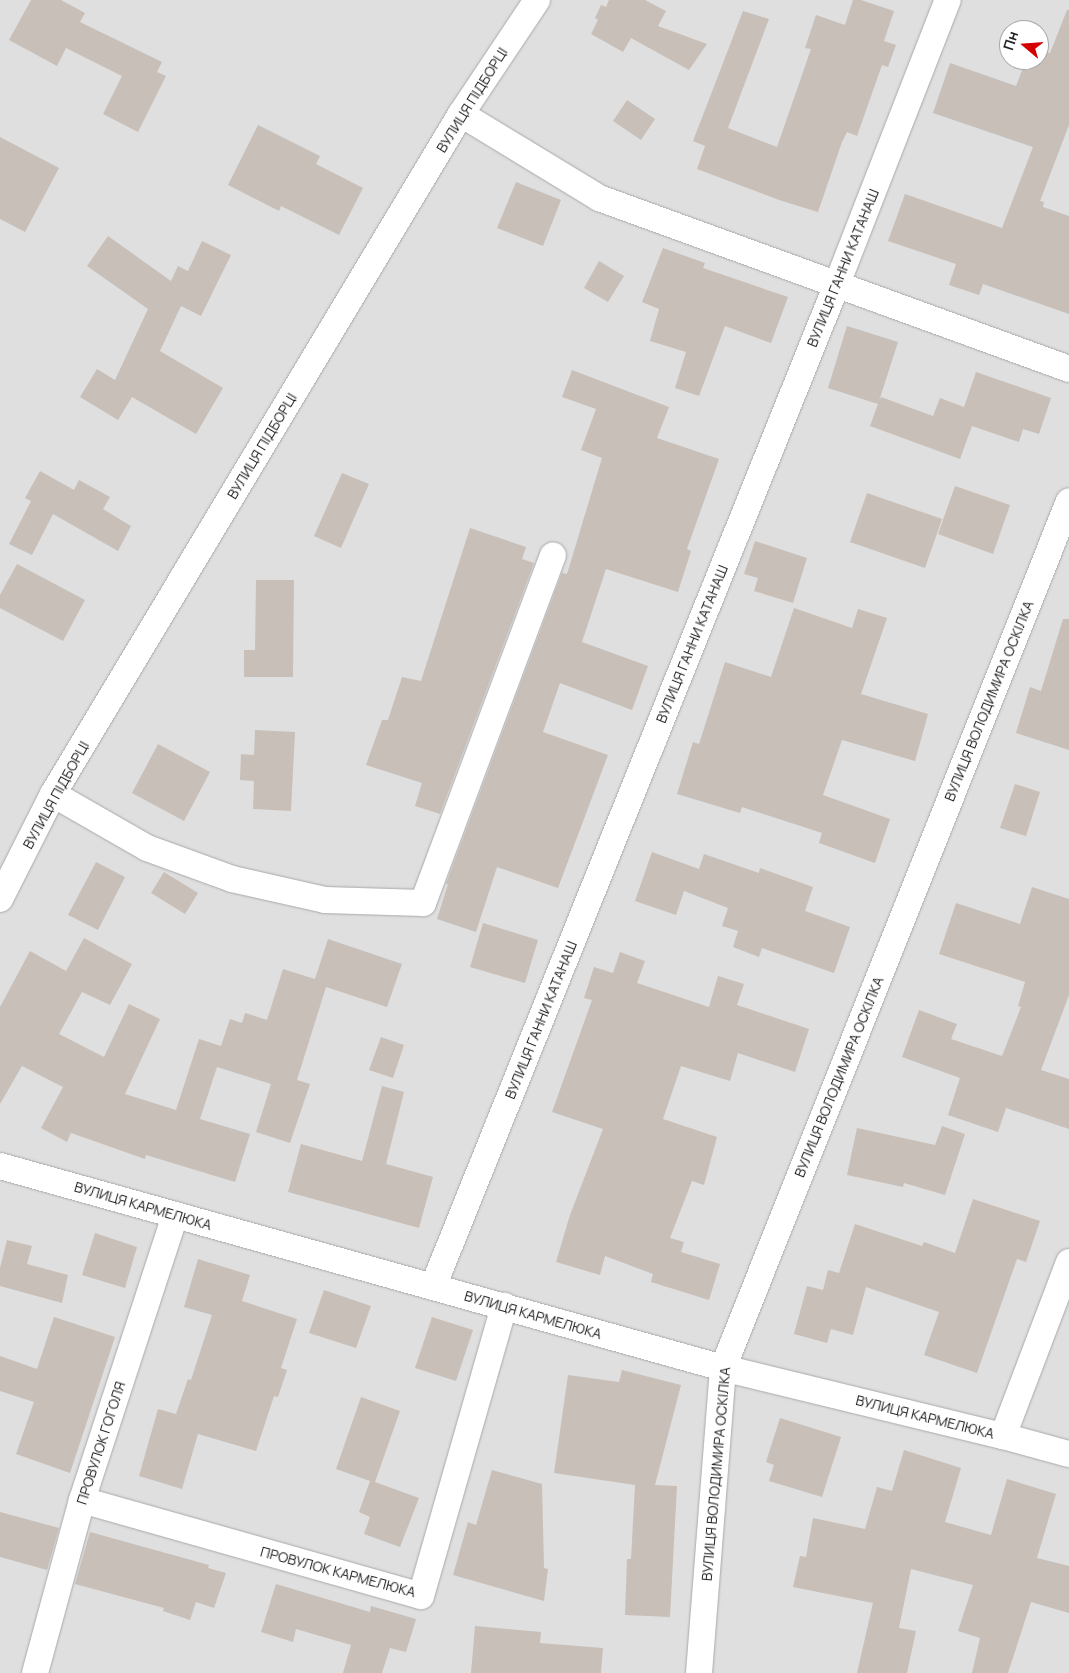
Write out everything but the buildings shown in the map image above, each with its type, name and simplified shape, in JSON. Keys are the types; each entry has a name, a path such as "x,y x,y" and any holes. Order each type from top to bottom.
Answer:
{"street":[{"name":"ВУЛИЦЯ ПІДБОРЦІ","path":"3,885 54,794 461,114 537,0"},
{"name":"ВУЛИЦЯ ГАННИ КАТАНАШ","path":"433,1287 838,284 948,0"},
{"path":"461,114 600,198 1069,369"},
{"name":"ВУЛИЦЯ ВОЛОДИМИРА ОСКІЛКА","path":"699,1673 723,1368 1069,501"},
{"path":"54,794 147,848 232,880 325,900 424,903 553,555"},
{"name":"ВУЛИЦЯ КАРМЕЛЮКА","path":"0,1166 723,1368 1003,1436 1069,1454"},
{"name":"ПРОВУЛОК ГОГОЛЯ","path":"35,1673 82,1500 175,1215"},
{"path":"1003,1436 1069,1262"},
{"name":"ПРОВУЛОК КАРМЕЛЮКА","path":"82,1500 421,1596 504,1306"}],"shaded area":[{"path":"0,0 1069,0 1069,1673 0,1673"}]}
